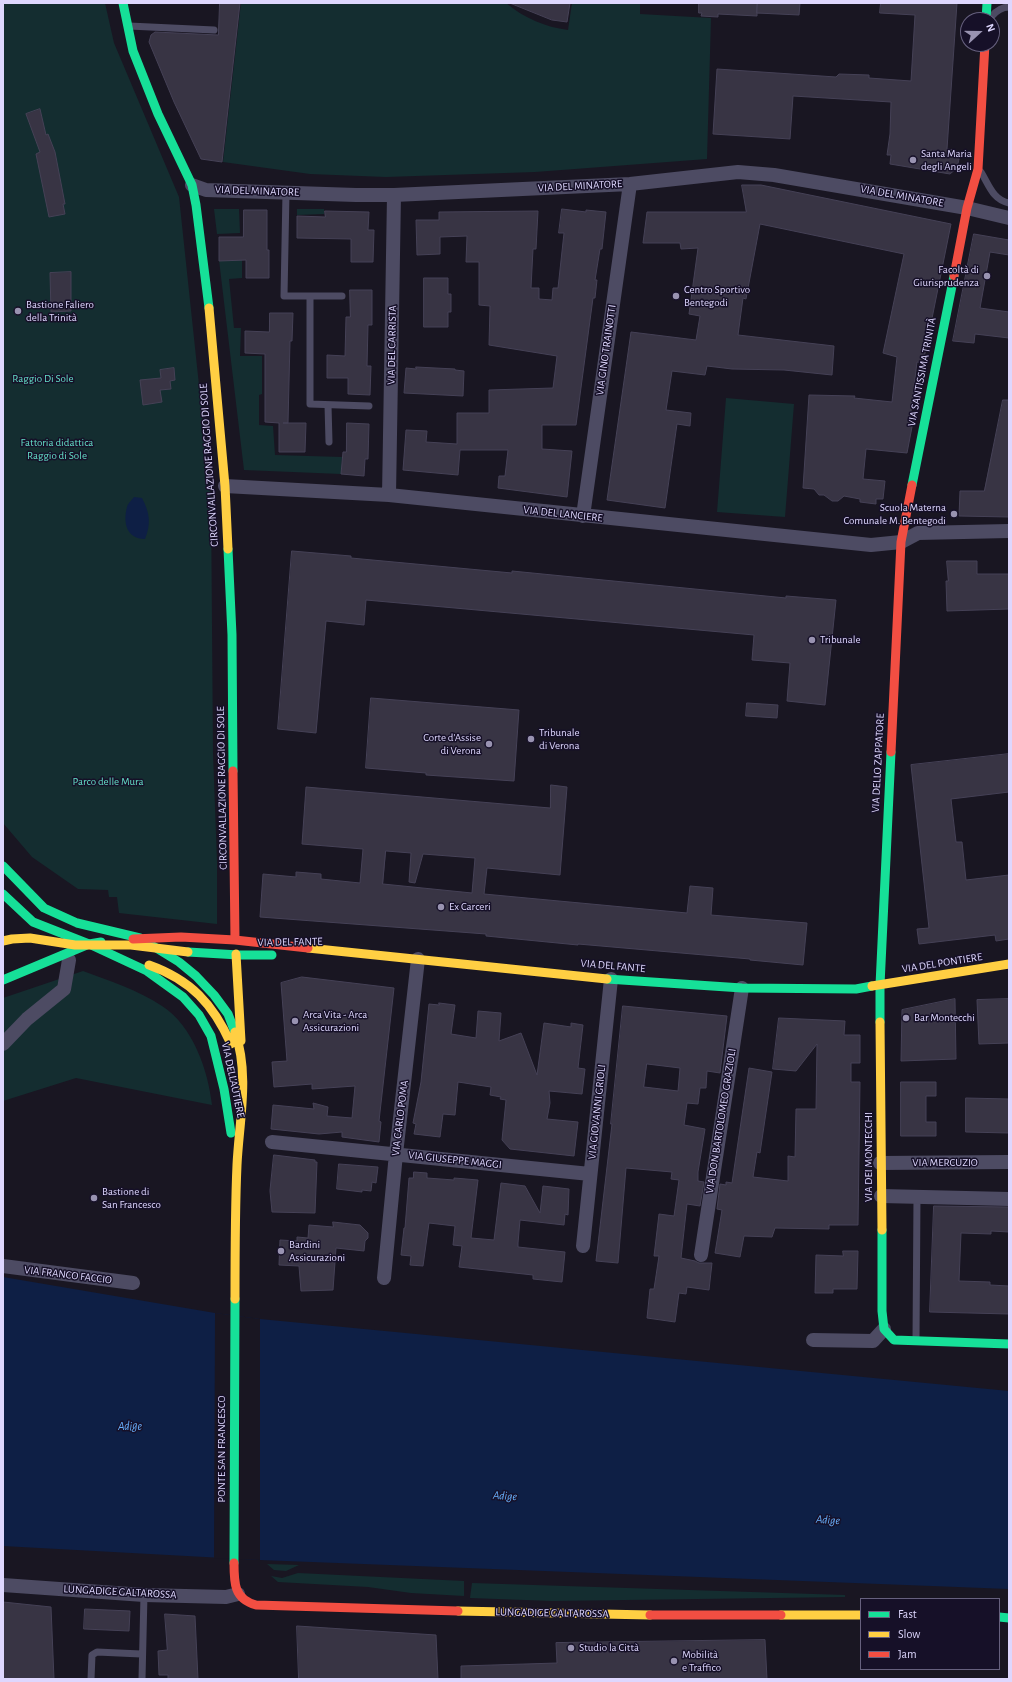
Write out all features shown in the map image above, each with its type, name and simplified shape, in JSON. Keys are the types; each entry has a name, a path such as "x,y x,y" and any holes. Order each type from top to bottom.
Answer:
{"street":[{"name":"CIRCONVALLAZIONE RAGGIO DI SOLE","path":"123,3 126,26 133,51 153,100 192,184 208,296 225,486 232,635 235,940"},
{"name":"VIA SANTISSIMA TRINITÀ","path":"901,542 967,208 978,169 985,52"},
{"name":"VIA DEL MINATORE","path":"192,184 206,190 394,195 630,184 738,172 774,175 967,208 1009,218"},
{"name":"VIA GINO TRAINOTTI","path":"583,516 630,184"},
{"name":"VIA DEL CARRISTA","path":"389,495 394,195"},
{"name":"VIA DEL LANCIERE","path":"225,486 389,495 871,546 901,542 918,533 1009,530"},
{"name":"VIA DELLO ZAPPATORE","path":"880,985 901,542"},
{"path":"3,866 64,928 89,944"},
{"path":"3,894 33,922 108,952 142,962 162,970 191,987 210,1008 222,1026 231,1043 243,1077"},
{"name":"VIA DELL'AUTIERE","path":"44,908 77,923 140,938 179,962 196,976 214,995 228,1014 238,1042 243,1077"},
{"path":"3,941 10,938 25,937 74,944 89,944"},
{"name":"VIA DELL'AUTIERE","path":"89,944 104,941 140,938 181,937 252,941"},
{"name":"VIA DEL FANTE","path":"252,941 344,952 611,979 742,988 840,989 880,985"},
{"path":"3,980 89,944"},
{"name":"VIA DELL'AUTIERE","path":"89,944 137,946 156,949 236,954 243,1077 237,1166 235,1293"},
{"name":"VIA DELL'AUTIERE","path":"89,944 147,971 183,996 199,1015 211,1036 224,1089 237,1166"},
{"name":"VIA DEL FANTE","path":"236,954 269,956 344,952"},
{"path":"100,959 131,964"},
{"name":"VIA CARLO POMA","path":"384,1278 396,1154 418,959"},
{"path":"3,1044 27,1019 64,989 74,960 46,963"},
{"name":"VIA DEL PONTIERE","path":"880,985 1009,964"},
{"name":"VIA GIOVANNI GRIOLI","path":"583,1246 611,979"},
{"name":"VIA DEI MONTECCHI","path":"880,985 880,1163 884,1329"},
{"name":"VIA DON BARTOLOMEO GRAZIOLI","path":"701,1255 742,988"},
{"name":"VIA GIUSEPPE MAGGI","path":"272,1142 590,1174"},
{"name":"VIA MERCUZIO","path":"880,1163 1009,1162"},
{"path":"881,1196 1009,1199"},
{"name":"VIA FRANCO FACCIO","path":"3,1266 133,1283"},
{"name":"PONTE SAN FRANCESCO","path":"235,1293 234,1579 241,1597"},
{"path":"813,1340 873,1341 884,1329 894,1340 1009,1344"},
{"name":"LUNGADIGE GALTAROSSA","path":"3,1585 144,1595 241,1597 258,1606 281,1607 669,1616 860,1615"}],"lane":[{"path":"995,3 1006,7"},
{"path":"994,12 1006,7"},
{"path":"126,26 214,30"},
{"path":"978,169 988,182 991,191 999,200 1009,203"},
{"path":"286,192 284,296 342,296"},
{"path":"310,296 310,404 369,406"},
{"path":"328,405 329,442"},
{"path":"916,1341 917,1196"},
{"path":"142,1679 144,1595"},
{"path":"91,1679 92,1655 96,1652 142,1654"}],"green space":[{"name":"Parco delle Mura","path":"3,3 105,3 114,43 179,197 211,498 213,753 217,862 217,924 119,913 117,897 109,897 108,890 78,889 32,857 3,823"},
{"path":"241,3 506,3 535,21 551,27 568,30 572,3 640,3 640,14 711,18 707,159 535,172 386,177 310,174 223,162"},
{"path":"214,209 239,209 240,233 217,234"},
{"path":"297,209 324,209 324,214 297,215"},
{"path":"219,260 242,260 242,278 229,279 234,328 241,328 240,356 262,356 262,394 259,395 259,425 273,426 275,455 342,457 341,474 244,470"},
{"path":"726,398 794,404 785,517 717,512"},
{"path":"83,971 124,986 143,995 162,1006 173,1015 182,1025 197,1050 207,1078 212,1105 76,1078 3,1101 3,998"},
{"path":"267,1564 299,1565 286,1571 274,1570"},
{"path":"298,1573 464,1581 464,1596 411,1593 368,1587 278,1582 271,1576 282,1578"},
{"path":"472,1583 845,1595 845,1597 552,1601 470,1598"}],"water":[{"path":"134,497 142,498 147,509 149,523 145,539 134,536 127,529 125,518 127,507"},
{"name":"Adige","path":"3,1277 215,1313 260,1319 1009,1391 1009,1589 260,1560 3,1546"}],"pier":[{"path":"215,1313 260,1319 260,1560 214,1558"}],"building":[{"path":"220,3 240,3 222,162 201,159 174,102 149,42 151,35 155,32 218,35"},
{"path":"510,3 570,3 567,22 552,20"},
{"path":"699,3 757,3 757,16 718,14 718,17 701,16 702,13 699,13"},
{"path":"758,3 800,3 799,15 757,13"},
{"path":"881,3 957,3 947,149 954,150 959,159 957,168 950,174 890,164 891,155 887,155 890,134 891,102 793,96 790,139 713,134 717,69 836,77 839,74 869,75 869,78 911,81 915,15 880,13"},
{"path":"40,109 46,135 48,134 55,152 65,204 63,204 65,214 49,217 36,154 40,152 26,114"},
{"path":"742,185 761,185 951,224 923,363 917,362 911,411 912,427 907,453 866,449 863,479 885,481 883,499 876,499 876,504 860,502 860,499 844,496 838,501 832,501 824,495 819,495 814,489 803,488 809,395 855,396 854,398 892,402 897,357 883,353 904,254 760,224 746,299 743,298 738,335 834,346 832,375 784,370 732,369 707,366 705,375 672,371 666,410 691,413 690,426 677,424 665,508 607,500 631,332 696,340 700,316 689,314 698,248 681,249 680,243 643,243 647,212 746,212"},
{"path":"562,209 586,212 586,210 606,212 602,249 600,249 595,280 597,280 595,298 593,298 576,425 542,425 542,449 572,451 567,497 498,488 499,476 505,476 508,450 460,450 458,475 403,470 406,430 427,431 426,442 457,444 457,413 489,413 489,390 553,388 557,356 489,345 490,306 479,305 479,262 466,262 467,236 440,237 440,254 417,255 416,220 439,220 439,212 538,211 536,249 533,249 531,288 539,288 539,299 552,300 553,288 558,288 564,233 559,233"},
{"path":"244,210 267,210 269,278 246,278 246,260 219,261 219,237 243,237"},
{"path":"325,211 369,212 368,230 374,230 373,262 351,262 351,239 297,238 297,216 325,217"},
{"name":"Facoltà di Giurisprudenza","path":"974,234 1009,240 1009,255 990,252 980,308 1009,312 1009,338 975,334 974,343 953,341"},
{"path":"71,272 71,311 51,312 50,273"},
{"path":"424,278 448,278 448,294 451,294 451,312 448,312 448,327 424,327"},
{"path":"350,290 372,290 372,325 368,325 367,366 371,366 370,395 348,394 348,378 327,378 327,355 345,356 346,317 350,317"},
{"path":"270,313 293,313 292,341 290,341 288,423 306,423 305,452 279,452 279,423 265,422 265,354 245,353 245,331 269,332"},
{"path":"416,367 455,369 464,371 463,396 404,393 406,368 416,369"},
{"path":"174,368 175,380 170,381 171,389 160,390 162,402 143,405 140,380 161,378 160,370"},
{"path":"1003,400 1009,400 1009,517 959,516 960,491 984,491"},
{"path":"347,423 369,424 368,459 365,459 364,476 341,474 343,452 346,452"},
{"name":"Tribunale","path":"292,551 351,556 351,558 512,573 512,571 786,598 786,596 836,600 825,705 787,701 790,663 752,660 754,635 366,600 364,625 326,621 316,733 278,729"},
{"path":"947,561 977,561 977,574 1009,574 1009,609 947,611"},
{"path":"371,698 519,710 514,781 426,775 426,773 366,768"},
{"path":"747,703 778,705 777,718 746,716"},
{"path":"1009,754 1009,792 951,799 956,842 962,842 966,880 1009,875 1009,939 996,941 995,935 919,944 917,929 929,928 911,765"},
{"path":"551,785 567,787 560,875 487,868 484,894 687,913 690,886 713,888 711,915 807,923 803,965 750,959 578,945 486,936 486,934 260,917 263,874 296,877 296,872 321,874 321,879 360,883 363,849 302,844 306,787 550,808","holes":["386,851 411,853 409,882 415,883 423,854 475,858 472,893 383,884"]},
{"path":"302,977 394,988 379,1121 381,1122 379,1142 342,1137 342,1132 319,1134 271,1129 273,1105 314,1109 313,1103 328,1107 327,1116 352,1118 355,1086 312,1089 312,1084 274,1087 272,1062 287,1061 281,983"},
{"path":"955,999 956,1059 901,1061 902,1010"},
{"path":"1009,999 1009,1043 979,1044 977,1000"},
{"path":"439,1003 455,1005 451,1034 476,1038 478,1011 501,1013 499,1041 521,1033 537,1075 544,1023 571,1027 571,1023 583,1025 578,1068 585,1069 582,1094 549,1091 550,1103 547,1119 578,1122 574,1156 510,1149 502,1140 506,1100 500,1099 501,1097 490,1095 491,1087 458,1082 455,1115 443,1114 440,1137 414,1134 416,1124 413,1123 421,1082 429,1004 439,1005"},
{"path":"623,1006 727,1016 720,1073 707,1071 706,1088 700,1088 698,1104 687,1103 684,1125 705,1129 698,1172 698,1181 704,1182 700,1206 687,1204 681,1258 699,1263 712,1263 709,1290 687,1287 686,1294 679,1293 675,1322 647,1318 650,1289 654,1289 659,1256 654,1256 659,1214 674,1216 679,1180 671,1179 672,1172 626,1168 618,1263 596,1261","holes":["647,1064 680,1068 678,1091 644,1087"]},
{"path":"779,1018 845,1021 844,1035 860,1035 860,1063 851,1063 851,1082 860,1082 858,1225 829,1225 829,1229 775,1228 772,1237 744,1236 740,1257 715,1253 722,1210 717,1209 720,1184 726,1185 726,1182 732,1183 749,1068 772,1072 760,1153 757,1152 753,1177 788,1181 788,1156 795,1157 796,1109 816,1109 817,1044 796,1071 773,1069"},
{"path":"901,1082 936,1082 936,1096 926,1096 926,1122 936,1122 936,1136 901,1136"},
{"path":"966,1098 1009,1099 1009,1133 966,1132"},
{"path":"274,1155 315,1160 315,1162 317,1162 315,1213 272,1212 270,1191"},
{"path":"339,1164 378,1167 376,1183 372,1182 371,1191 362,1190 362,1192 337,1189"},
{"path":"414,1172 427,1173 427,1178 478,1180 471,1238 494,1240 501,1183 525,1186 540,1213 543,1186 569,1189 568,1215 565,1214 564,1225 520,1220 518,1243 518,1247 565,1252 562,1282 533,1279 533,1275 459,1267 462,1246 453,1245 455,1226 429,1223 423,1266 410,1265 411,1256 401,1255 409,1178 413,1178"},
{"path":"934,1206 1009,1207 1009,1232 991,1231 991,1234 961,1233 959,1281 990,1282 990,1285 1009,1286 1009,1314 930,1312"},
{"path":"333,1222 360,1225 368,1233 364,1251 336,1248 333,1290 301,1291 299,1266 279,1265 280,1240 297,1241 297,1237 308,1238 309,1225 333,1227"},
{"path":"843,1251 858,1251 857,1289 833,1289 833,1293 815,1293 816,1255 843,1256"},
{"path":"3,1602 51,1607 54,1679 3,1679"},
{"path":"85,1609 130,1611 129,1631 84,1629"},
{"path":"165,1614 195,1616 198,1679 168,1679 168,1675 159,1675 158,1651 167,1650"},
{"path":"297,1626 436,1635 438,1679 299,1679"},
{"name":"Mobilità e Traffico","path":"765,1640 767,1679 461,1679 461,1666 557,1663 556,1643"}],"traffic: fast":[{"path":"123,3 133,51 158,114 192,185 196,205 209,308"},
{"path":"986,12 987,3"},
{"path":"912,485 954,276"},
{"path":"228,549 232,635 233,771"},
{"path":"880,1022 880,985 891,752"},
{"path":"3,866 44,908 77,923 140,938 179,962 196,976 214,995 228,1014 235,1032"},
{"path":"3,894 33,922 89,944 147,971 183,997 199,1015 211,1036 224,1089 231,1133"},
{"path":"3,980 89,944 101,942"},
{"path":"188,952 272,955"},
{"path":"607,979 742,988 856,989 872,986"},
{"path":"882,1230 882,1311 884,1329 894,1340 1009,1344"},
{"path":"234,1563 235,1299"},
{"path":"1000,1617 1009,1618"}],"traffic: slow":[{"path":"209,308 225,486 228,549"},
{"path":"3,941 30,938 75,945 131,945 188,952"},
{"path":"308,948 607,979"},
{"path":"236,954 241,1041"},
{"path":"872,986 1009,964"},
{"path":"149,965 177,978 199,995 216,1017 231,1044"},
{"path":"880,1022 882,1230"},
{"path":"235,1032 242,1065 243,1082 236,1182 235,1299"},
{"path":"458,1611 650,1615"},
{"path":"781,1615 860,1615"}],"traffic: jam":[{"path":"954,276 967,208 978,169 985,52"},
{"path":"891,752 901,542 912,485"},
{"path":"233,771 235,940"},
{"path":"133,939 181,937 235,940 308,948"},
{"path":"234,1563 234,1577 239,1594 243,1599 256,1605 458,1611"},
{"path":"650,1615 781,1615"}],"place":[{"name":"Santa Maria degli Angeli","path":"913,160"},
{"name":"Facoltà di Giurisprudenza","path":"987,276"},
{"name":"Centro Sportivo Bentegodi","path":"676,296"},
{"name":"Bastione Faliero della Trinità","path":"18,311"},
{"name":"Scuola Materna Comunale M. Bentegodi","path":"954,514"},
{"name":"Tribunale","path":"812,640"},
{"name":"Tribunale di Verona","path":"531,739"},
{"name":"Corte d’Assise di Verona","path":"489,744"},
{"name":"Ex Carceri","path":"441,907"},
{"name":"Bar Montecchi","path":"906,1018"},
{"name":"Arca Vita - Arca Assicurazioni","path":"295,1021"},
{"name":"Bastione di San Francesco","path":"94,1198"},
{"name":"Bardini Assicurazioni","path":"281,1251"},
{"name":"Studio la Città","path":"571,1648"},
{"name":"Mobilità e Traffico","path":"674,1661"}],"park label":[{"name":"Raggio Di Sole","path":"43,379"},
{"name":"Fattoria didattica Raggio di Sole","path":"57,449"}]}
